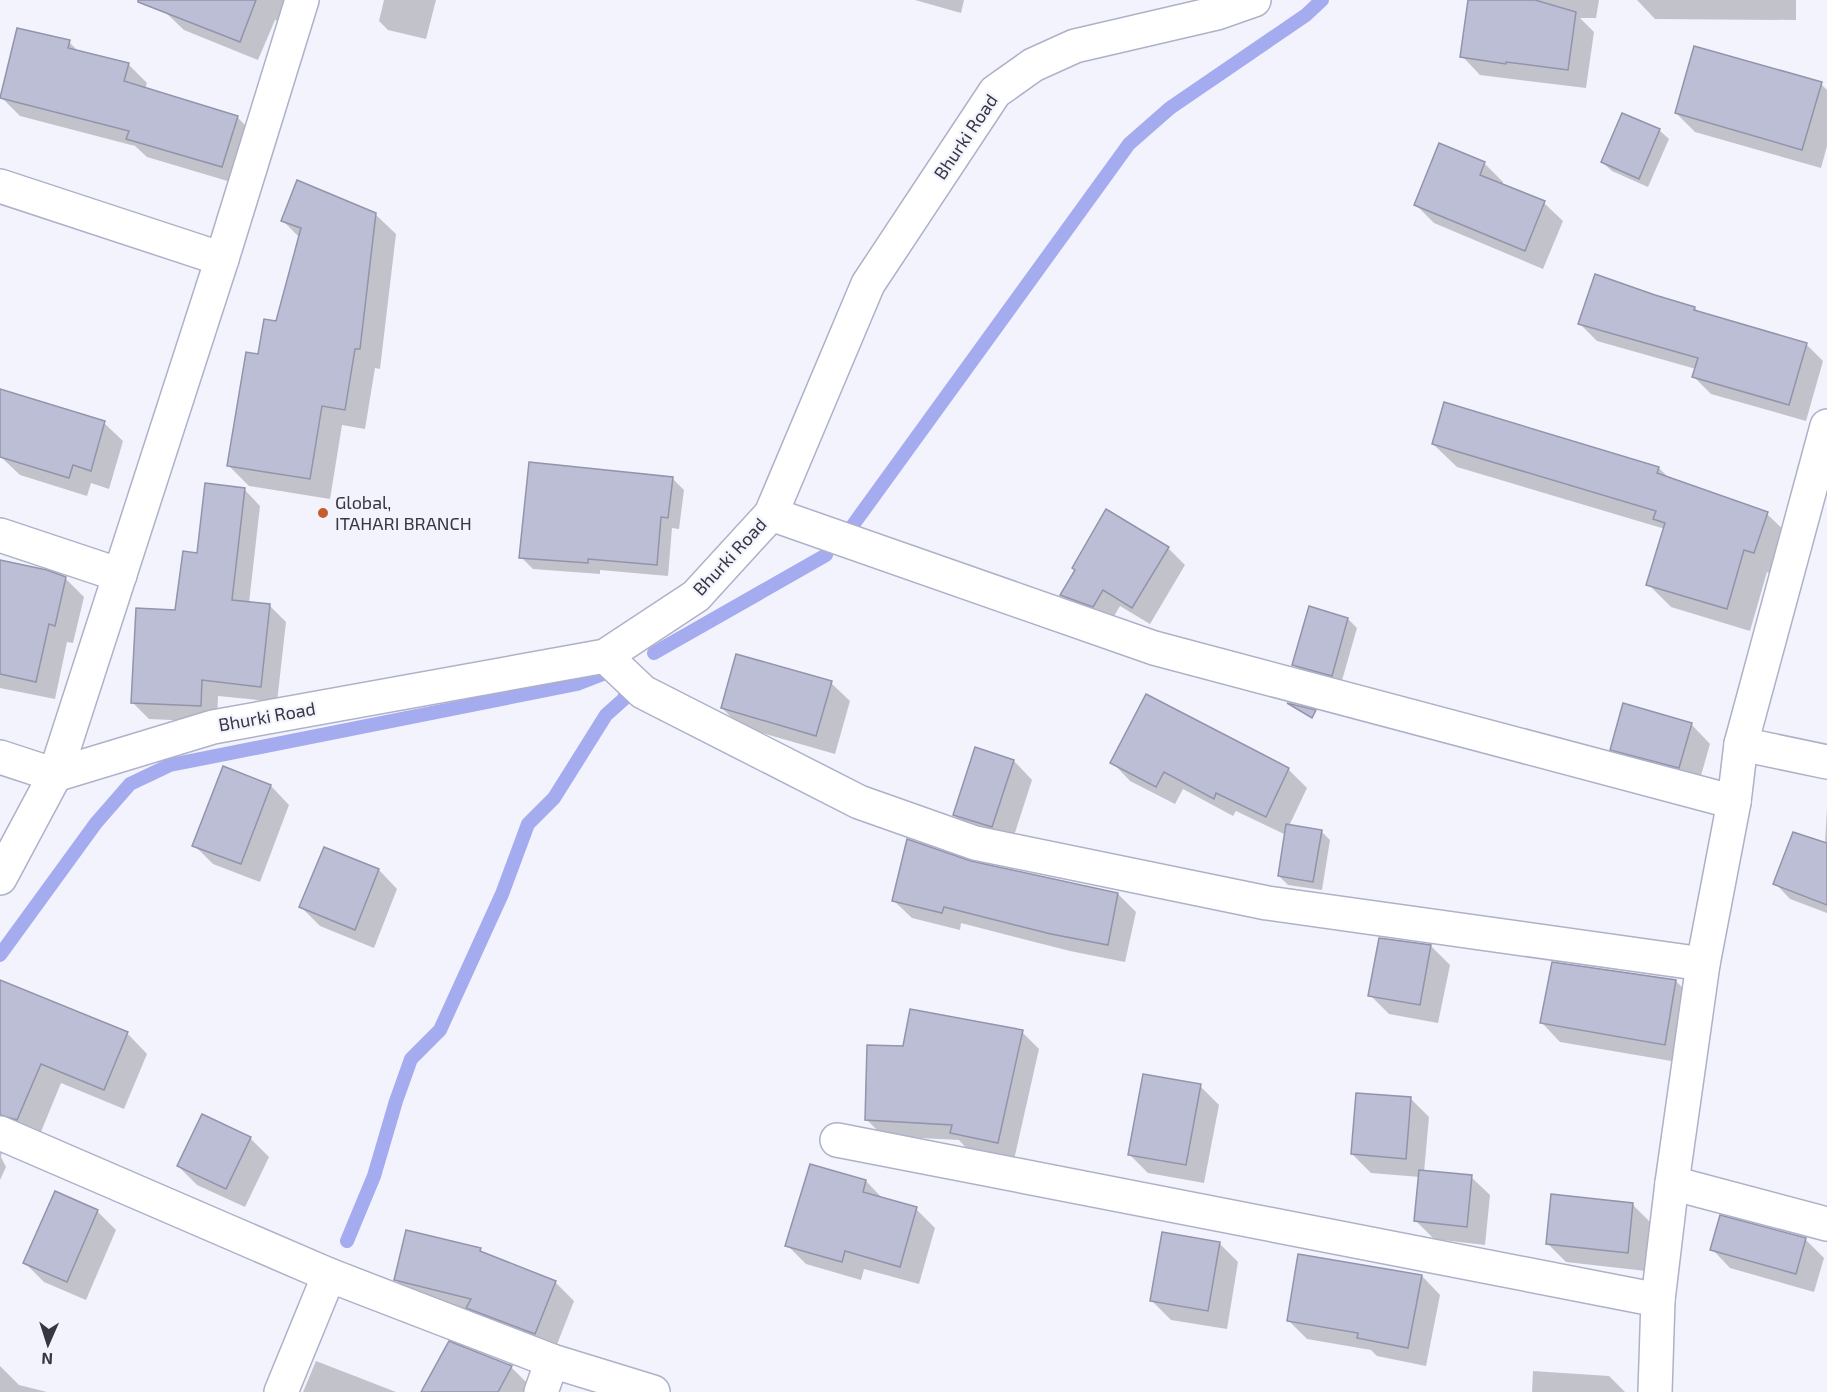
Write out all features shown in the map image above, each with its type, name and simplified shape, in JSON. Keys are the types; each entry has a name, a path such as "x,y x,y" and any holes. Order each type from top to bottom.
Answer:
{"street":[{"path":"0,878 55,776 222,259 302,0"},
{"name":"Bhurki Road","path":"55,776 213,727 605,656 696,596 771,514 868,284 995,92 1033,65 1075,46 1217,13 1254,0"},
{"path":"0,186 222,259"},
{"path":"1654,1392 1658,1299 1672,1183 1703,964 1734,802 1741,744 1827,426"},
{"path":"771,514 1154,648 1734,802"},
{"path":"0,535 120,575"},
{"path":"605,656 643,692 859,802 975,843 1268,903 1703,964"},
{"path":"1741,744 1827,762"},
{"path":"0,758 55,776"},
{"path":"0,1133 329,1275 552,1361 654,1392"},
{"path":"837,1140 1658,1299"},
{"path":"1672,1183 1827,1224"},
{"path":"281,1392 329,1275"},
{"path":"541,1392 552,1361"}],"building":[{"path":"138,0 256,0 240,42 138,2"},
{"path":"1468,0 1535,0 1576,12 1568,70 1460,57"},
{"path":"17,28 70,40 68,48 129,63 124,81 238,116 222,167 126,139 129,131 0,98"},
{"path":"1694,46 1822,82 1802,150 1675,113"},
{"path":"1622,113 1660,129 1639,179 1601,162"},
{"path":"1439,143 1485,162 1480,175 1545,201 1525,251 1414,205"},
{"path":"297,180 376,213 360,349 355,349 345,410 322,406 310,479 227,466 246,352 258,354 264,319 276,321 301,228 281,221"},
{"path":"1595,274 1695,307 1694,310 1807,343 1789,405 1692,377 1698,358 1578,324"},
{"path":"0,389 105,421 91,471 73,465 69,478 0,457"},
{"path":"1444,402 1659,467 1657,473 1768,512 1754,553 1744,550 1727,609 1646,585 1665,523 1653,519 1656,511 1432,444"},
{"path":"529,462 673,477 668,518 661,517 657,565 588,559 588,563 519,558"},
{"path":"205,483 245,488 232,600 270,604 261,687 202,680 201,706 131,703 136,608 175,610 183,551 197,553"},
{"path":"1106,509 1169,547 1132,608 1103,590 1093,607 1060,595 1075,570 1072,568"},
{"path":"0,560 47,570 66,577 55,626 49,624 36,682 0,674"},
{"path":"1309,606 1348,618 1332,676 1292,665"},
{"path":"736,654 832,681 816,736 721,708"},
{"path":"1146,694 1289,768 1266,817 1216,793 1214,799 1164,772 1156,787 1110,763"},
{"path":"1287,703 1316,710 1312,718"},
{"path":"1623,703 1692,723 1679,768 1610,750"},
{"path":"975,747 1014,760 992,827 953,815"},
{"path":"223,766 271,785 241,864 192,846"},
{"path":"1286,824 1322,830 1313,882 1278,876"},
{"path":"1793,832 1827,843 1827,905 1773,884"},
{"path":"907,839 971,861 1118,893 1108,945 1051,934 944,907 942,913 892,901"},
{"path":"324,847 379,869 355,930 299,907"},
{"path":"1379,938 1431,945 1420,1005 1368,996"},
{"path":"1552,962 1676,980 1665,1045 1540,1023"},
{"path":"0,980 128,1032 104,1090 41,1064 17,1120 0,1115"},
{"path":"910,1009 1023,1030 998,1143 950,1133 952,1125 865,1120 867,1045 903,1046"},
{"path":"1143,1074 1201,1084 1186,1165 1128,1155"},
{"path":"1356,1093 1411,1097 1406,1159 1351,1154"},
{"path":"202,1114 251,1137 226,1189 177,1166"},
{"path":"810,1164 866,1180 863,1192 917,1207 900,1267 845,1251 842,1262 785,1246"},
{"path":"1419,1170 1472,1175 1467,1227 1414,1221"},
{"path":"55,1191 98,1210 67,1282 23,1263"},
{"path":"1551,1194 1633,1203 1628,1253 1546,1244"},
{"path":"1720,1215 1806,1238 1796,1274 1710,1250"},
{"path":"406,1230 481,1248 480,1251 556,1281 535,1334 466,1308 471,1299 394,1280"},
{"path":"1162,1232 1220,1242 1208,1311 1150,1301"},
{"path":"1298,1254 1422,1275 1408,1348 1357,1338 1358,1333 1287,1321"},
{"path":"449,1341 512,1366 498,1392 421,1392"}],"waterway":[{"path":"853,525 1129,144 1170,108 1306,15 1322,0"},
{"path":"654,653 826,555"},
{"path":"0,955 96,823 130,784 170,765 577,684 613,670 625,687 625,698 606,715 554,798 528,824 502,894 440,1030 411,1059 374,1176 347,1241"}],"place":[{"name":"Global, ITAHARI BRANCH","path":"323,513"}]}
